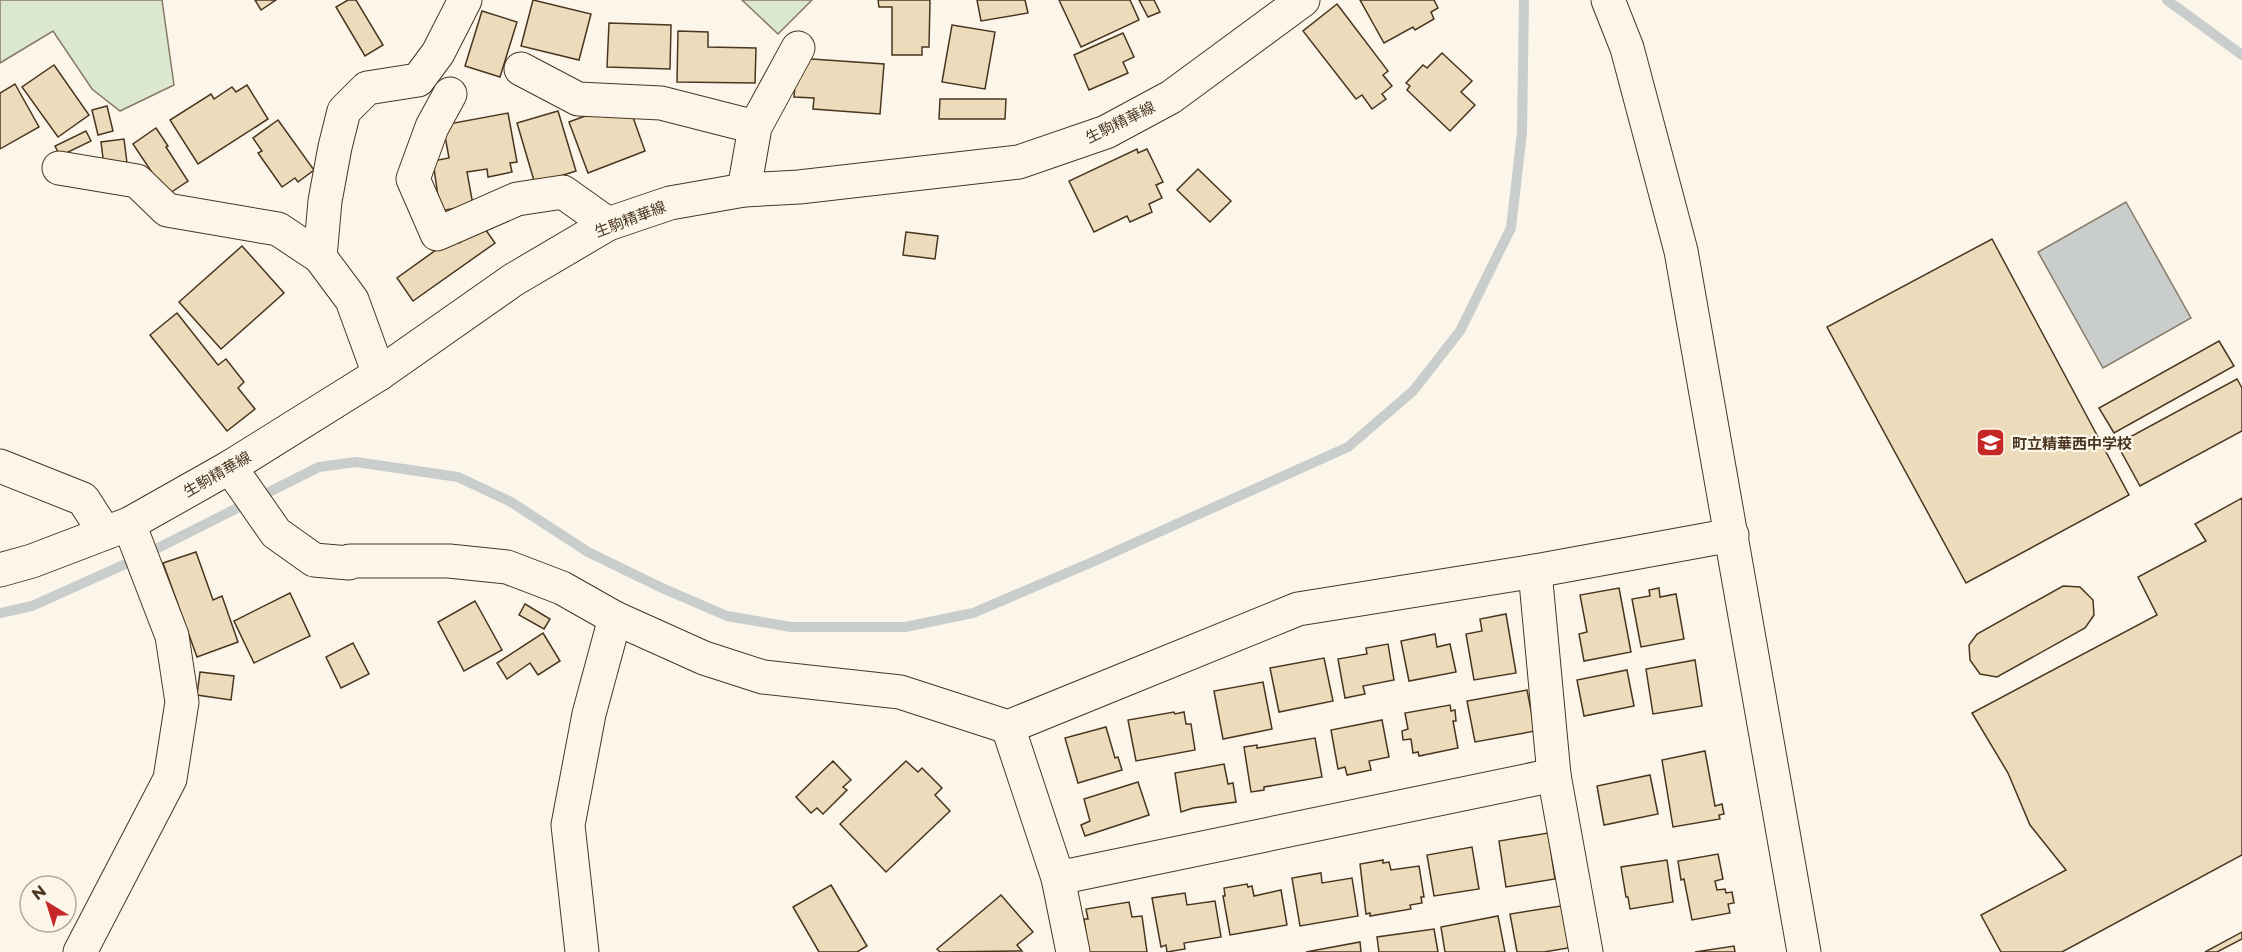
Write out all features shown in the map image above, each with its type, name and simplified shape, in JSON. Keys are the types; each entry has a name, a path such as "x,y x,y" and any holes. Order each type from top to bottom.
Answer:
{"street":[{"path":"320,257 326,201 344,111 367,88 418,80 438,53 465,0"},
{"path":"1608,0 1627,48 1681,251 1804,952"},
{"name":"生駒精華線","path":"0,570 32,561 117,529 230,467 379,374 513,280 608,224 670,203 744,190 799,187 1019,162 1106,132 1171,97 1288,5"},
{"path":"744,190 755,128 798,48"},
{"path":"521,69 578,99 661,103 755,128"},
{"path":"450,94 432,127 414,179 437,234 517,200 564,192 608,224"},
{"path":"59,168 137,182 167,210 278,229 320,257 352,300 379,374"},
{"path":"0,466 83,499 117,529 172,636 182,702 170,779 80,952"},
{"path":"230,467 276,533 314,560 349,563 350,561 449,561 507,567 562,588 615,618 704,658 763,677 900,692 1008,727 1298,609 1535,571 1732,535"},
{"path":"1535,571 1554,775 1586,952"},
{"path":"582,952 568,825 589,714 615,618"},
{"path":"1008,727 1058,878 1073,952"},
{"path":"1058,878 1554,775"}],"green space":[{"path":"0,0 162,0 174,85 120,111 92,89 53,31 0,63"},
{"path":"742,0 812,0 778,34"}],"shaded area":[{"path":"2126,202 2191,318 2103,368 2038,252"}],"building":[{"path":"255,0 276,0 261,10"},
{"path":"348,0 356,0 383,45 365,56 336,7"},
{"path":"533,0 591,14 579,60 521,46"},
{"path":"878,0 930,0 929,47 922,47 922,55 892,55 892,7 879,7"},
{"path":"977,0 1025,0 1028,13 981,21"},
{"path":"1059,0 1130,0 1139,20 1081,47"},
{"path":"1139,0 1154,0 1160,12 1148,17"},
{"path":"1360,0 1434,0 1438,8 1431,12 1434,19 1415,30 1413,27 1384,43"},
{"path":"1337,4 1388,71 1383,75 1392,86 1382,94 1386,99 1372,109 1362,95 1356,99 1303,31"},
{"path":"482,11 517,22 500,77 465,66"},
{"path":"609,23 671,25 670,69 607,67"},
{"path":"952,25 995,32 985,89 942,82"},
{"path":"678,31 708,32 708,47 756,48 755,83 677,82"},
{"path":"1123,33 1134,57 1123,62 1128,73 1089,90 1074,55"},
{"path":"1442,53 1472,81 1461,92 1475,105 1450,131 1407,90 1410,86 1406,83 1423,65 1427,68"},
{"path":"797,58 884,64 880,114 813,109 814,98 794,97"},
{"path":"54,65 89,115 58,137 22,87"},
{"path":"15,84 39,127 0,149 0,93"},
{"path":"247,85 268,119 198,164 170,120 211,94 214,99 232,87 236,92"},
{"path":"940,99 1006,99 1005,119 939,119"},
{"path":"107,106 113,131 98,135 92,110"},
{"path":"604,109 607,117 630,109 645,151 588,173 569,122"},
{"path":"558,111 576,171 535,184 517,123"},
{"path":"508,113 517,162 510,163 512,172 488,177 487,169 467,172 473,205 440,211 433,161 449,158 443,125"},
{"path":"278,120 314,170 298,182 295,178 282,187 258,153 262,151 253,138"},
{"path":"156,128 188,181 167,195 133,144"},
{"path":"86,131 91,141 60,156 55,146"},
{"path":"124,139 127,163 104,166 101,142"},
{"path":"1137,149 1138,153 1147,149 1163,182 1156,185 1162,198 1149,204 1152,212 1130,222 1127,216 1094,232 1069,181"},
{"path":"1198,169 1231,201 1210,222 1177,190"},
{"path":"483,226 495,243 413,301 397,278 454,237 459,243"},
{"path":"906,232 938,236 935,259 903,255"},
{"path":"1992,239 2129,495 1966,583 1827,327"},
{"path":"242,246 284,293 221,349 179,302"},
{"path":"177,313 218,365 226,359 244,382 238,388 255,409 227,431 150,335"},
{"path":"2219,341 2234,366 2114,433 2099,408"},
{"path":"2237,379 2242,388 2242,431 2140,486 2117,444"},
{"path":"2242,498 2242,855 2062,952 2001,952 1981,915 2066,870 2030,825 2008,773 1972,713 2157,615 2138,577 2206,541 2195,524"},
{"path":"196,552 213,600 222,596 238,642 197,657 163,563"},
{"path":"2063,586 2080,587 2093,600 2094,615 2085,628 1997,677 1980,674 1970,660 1969,645 1977,634"},
{"path":"1619,588 1631,652 1584,661 1579,634 1587,632 1580,595"},
{"path":"1659,588 1660,597 1676,594 1684,639 1641,647 1632,599 1650,596 1649,590"},
{"path":"290,593 310,636 254,663 234,621"},
{"path":"475,601 502,650 464,671 438,622"},
{"path":"525,604 550,619 544,629 519,615"},
{"path":"1506,614 1516,673 1474,680 1466,634 1482,631 1480,619"},
{"path":"543,633 560,661 538,675 530,663 507,679 497,663"},
{"path":"1435,634 1437,647 1450,644 1456,672 1409,681 1401,641"},
{"path":"353,643 369,674 341,688 326,657"},
{"path":"1388,644 1394,680 1363,686 1365,694 1345,698 1338,659 1367,654 1366,648"},
{"path":"1324,658 1333,701 1279,712 1270,668"},
{"path":"1695,660 1702,706 1653,714 1646,669"},
{"path":"1627,670 1634,706 1584,716 1577,680"},
{"path":"200,672 234,676 231,700 197,695"},
{"path":"1263,682 1272,729 1223,739 1214,691"},
{"path":"1527,690 1535,731 1475,742 1467,701"},
{"path":"1450,705 1451,711 1455,710 1456,721 1453,721 1458,748 1419,756 1418,752 1413,753 1411,739 1403,740 1402,731 1408,729 1405,713"},
{"path":"1174,712 1175,714 1184,712 1186,724 1191,724 1195,750 1136,761 1128,720"},
{"path":"1382,720 1389,757 1369,761 1371,770 1347,775 1345,767 1338,769 1331,730"},
{"path":"1106,727 1115,758 1118,757 1122,770 1078,783 1065,738"},
{"path":"1315,738 1322,777 1264,787 1264,790 1251,792 1244,747 1257,745 1257,748"},
{"path":"1705,751 1715,806 1722,804 1724,814 1719,815 1720,819 1673,827 1662,760"},
{"path":"833,761 851,780 843,787 847,790 823,814 817,808 811,813 796,797"},
{"path":"906,761 918,772 922,768 942,788 935,795 950,811 886,872 840,824"},
{"path":"1224,764 1228,784 1233,783 1236,802 1181,812 1175,773"},
{"path":"1650,775 1658,814 1604,825 1597,786"},
{"path":"1138,782 1149,815 1085,836 1081,825 1090,821 1084,799"},
{"path":"1548,833 1555,879 1506,887 1499,841"},
{"path":"1472,847 1479,889 1434,896 1427,855"},
{"path":"1718,854 1723,879 1715,881 1717,890 1725,889 1726,893 1732,892 1734,903 1728,904 1730,913 1692,920 1678,861"},
{"path":"1383,860 1383,863 1389,862 1391,870 1419,866 1424,897 1421,897 1422,903 1410,905 1411,909 1370,916 1370,913 1366,914 1360,864"},
{"path":"1667,860 1673,902 1630,909 1621,867"},
{"path":"1321,873 1322,883 1352,878 1358,916 1300,926 1292,878"},
{"path":"1247,884 1248,887 1252,886 1254,896 1281,890 1287,925 1230,935 1223,896 1225,896 1224,888"},
{"path":"831,885 867,946 857,952 819,952 793,907"},
{"path":"1185,893 1187,905 1215,901 1221,937 1184,943 1185,949 1167,952 1166,945 1161,947 1152,898"},
{"path":"1001,895 1033,932 1017,945 1022,951 940,952 937,949"},
{"path":"1129,902 1132,917 1142,916 1147,952 1089,952 1084,919 1088,919 1086,909"},
{"path":"1567,905 1574,947 1544,952 1517,952 1510,914"},
{"path":"1498,916 1505,952 1445,952 1441,927"},
{"path":"1434,929 1438,952 1379,952 1377,937"},
{"path":"2242,932 2242,939 2217,952 2205,952"},
{"path":"1360,942 1361,952 1306,952"},
{"path":"1734,946 1735,952 1695,952"}],"waterway":[{"path":"0,613 32,606 130,562 319,467 356,462 458,477 511,502 588,552 727,616 791,627 905,627 973,613 1348,447 1413,391 1460,331 1511,228 1522,132 1524,0"},
{"path":"2167,0 2242,55"}],"place":[{"name":"町立精華西中学校","path":"1991,443"}]}
